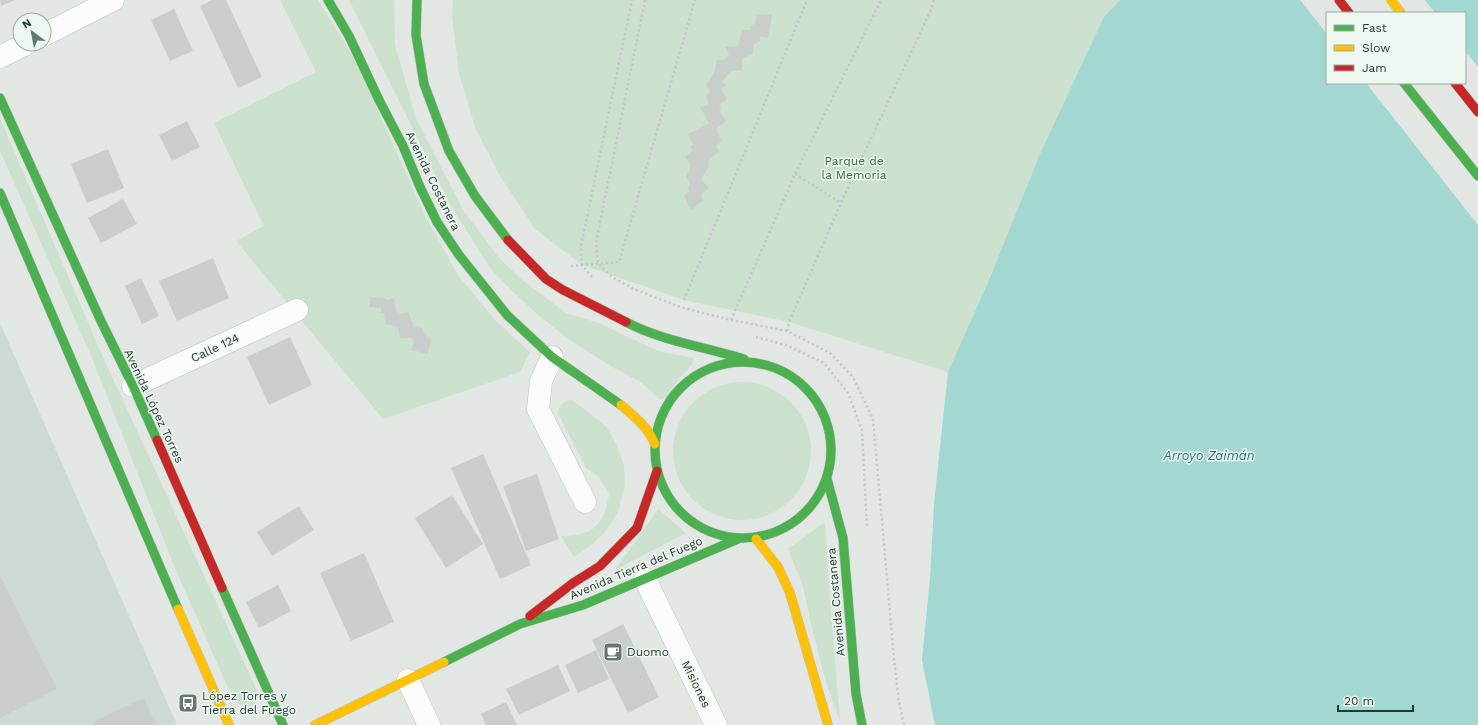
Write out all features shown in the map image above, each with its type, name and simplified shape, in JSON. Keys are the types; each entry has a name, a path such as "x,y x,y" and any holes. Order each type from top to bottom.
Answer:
{"main road":[{"name":"Avenida Costanera","path":"328,0 349,36 379,100 403,146 420,187 437,222 458,255 507,315 552,356 611,396 637,418 650,431 655,444"},
{"path":"417,0 416,35 424,84 449,150 475,196 505,237 546,279 563,290 639,329 662,337 777,367 800,381 818,401 829,425 832,452 827,479 813,505 791,525 774,533 756,539 738,539 710,533 686,519 668,497 657,471 655,444 661,416 675,393 697,374 722,364 751,361"},
{"path":"1339,0 1348,12"},
{"path":"1391,0 1400,12"},
{"path":"1405,84 1478,176"},
{"path":"1457,84 1478,112"},
{"name":"Avenida López Torres","path":"0,98 97,312 133,386 283,725"},
{"path":"0,193 229,725"},
{"name":"Avenida Tierra del Fuego","path":"520,624 573,583 600,566 636,528 657,471"},
{"name":"Avenida Costanera","path":"827,479 843,538 856,694 862,725"},
{"name":"Avenida Tierra del Fuego","path":"315,725 520,624 583,605 738,539"},
{"path":"756,539 778,567 790,594 828,725"}],"street":[{"path":"52,31 113,0"},
{"path":"0,57 12,51"},
{"name":"Calle 124","path":"133,386 297,310"},
{"path":"552,356 541,381 538,409 585,502"},
{"name":"Misiones","path":"645,579 716,725"},
{"path":"408,680 429,725"}],"path":[{"path":"546,279 563,267 619,262 695,0"},
{"path":"684,300 807,0"},
{"path":"731,320 795,174 881,0"},
{"path":"786,331 841,203 930,12 934,0"},
{"path":"795,174 841,203"}],"shaded area":[{"path":"0,323 177,725 0,725"}],"green space":[{"path":"280,0 318,0 356,61 424,214 458,275 495,320 530,352 520,372 383,419 236,241 264,226 214,123 316,72"},
{"path":"349,0 394,0 395,45 416,118 463,210 500,259 521,279 566,313 599,323 658,351 693,358 693,363 678,380 666,398 659,399 641,382 614,368 568,339 537,314 490,268 450,204"},
{"name":"Parque de la Memoria","path":"453,0 1120,0 1104,17 948,372 789,322 684,300 582,265 535,229 500,176 475,127 459,74 452,15"},
{"path":"0,118 102,355 260,697 254,705 246,709 233,699 175,568 92,358 0,151"},
{"path":"742,382 768,387 791,402 806,425 811,451 806,477 791,500 768,515 742,520 716,515 693,500 678,477 673,451 678,425 693,402 716,387"},
{"path":"572,400 606,426 616,444 624,465 625,486 618,512 605,532 590,546 574,557 561,536 581,534 595,527 604,514 609,494 599,477 586,468 558,413 562,404 566,401"},
{"path":"658,509 686,533 615,570"},
{"path":"825,522 840,720 827,686 802,583 788,549"}],"water":[{"name":"Arroyo Zaimán","path":"1120,0 1478,0 1478,725 935,725 922,660 930,578 934,504 948,372 991,275 1041,152 1104,17"}],"pier":[{"path":"1300,0 1425,0 1434,12 1326,12 1326,33"},
{"path":"1466,52 1478,67 1478,225 1367,84 1466,84"}],"building":[{"path":"0,0 15,0 1,6"},
{"path":"212,0 226,0 262,77 238,88 200,6"},
{"path":"174,9 193,51 170,61 151,20"},
{"path":"772,14 768,38 760,37 760,41 753,45 753,54 742,58 742,70 730,72 722,82 727,86 721,89 727,99 720,104 721,108 719,110 726,121 716,129 722,141 716,146 719,151 709,160 709,166 701,179 709,188 701,194 703,200 691,210 684,196 689,191 688,188 690,183 686,176 691,165 685,157 693,150 690,147 693,145 688,134 709,123 700,107 709,104 706,96 710,92 706,86 714,73 717,60 723,60 729,55 725,47 738,46 742,30 752,30 750,27 755,23 757,15"},
{"path":"187,121 200,147 172,161 159,135"},
{"path":"108,149 124,188 87,203 71,164"},
{"path":"123,199 137,224 101,243 88,218"},
{"path":"213,258 229,298 177,321 159,281"},
{"path":"141,278 159,316 142,324 125,286"},
{"path":"370,297 385,298 386,300 394,298 396,310 399,313 408,312 414,327 422,328 425,334 431,339 428,354 411,350 414,343 412,338 400,338 398,327 385,324 384,313 381,313 381,308 370,307"},
{"path":"290,337 312,385 269,405 247,357"},
{"path":"483,454 531,565 500,579 451,468"},
{"path":"537,474 559,539 526,551 503,486"},
{"path":"452,495 483,544 446,568 415,518"},
{"path":"299,506 314,530 272,556 257,532"},
{"path":"364,553 394,622 351,641 320,573"},
{"path":"0,576 57,689 0,718"},
{"path":"278,585 291,611 259,628 246,602"},
{"path":"623,624 659,697 628,713 592,640"},
{"path":"596,650 609,679 578,693 565,665"},
{"path":"558,665 570,691 519,715 506,689"},
{"path":"144,698 156,725 94,725 93,722"},
{"path":"506,702 517,725 486,725 481,714"}],"traffic: fast":[{"path":"328,0 349,36 379,100 403,146 420,187 437,222 459,255 507,315 552,357 621,405"},
{"path":"417,0 416,35 424,84 449,151 475,196 508,240"},
{"path":"1405,84 1478,176"},
{"path":"0,98 100,319 133,386 157,440"},
{"path":"0,193 178,609"},
{"path":"626,322 640,329 669,339 744,359"},
{"path":"734,362 752,362 769,365 785,372 799,382 811,394 821,408 828,424 831,450 830,467 825,484 811,506 799,518 785,528 769,535 752,538 734,538 717,535 701,528 687,518 675,506 665,492 658,476 655,459 655,441 658,424 665,408 675,394 687,382 701,372 717,365 734,362"},
{"path":"827,479 843,538 856,694 862,725"},
{"path":"444,662 520,624 583,605 738,539"},
{"path":"222,588 283,725"}],"traffic: slow":[{"path":"1391,0 1400,12"},
{"path":"621,405 645,427 655,444"},
{"path":"756,539 778,567 790,593 828,725"},
{"path":"178,609 229,725"},
{"path":"315,725 444,662"}],"traffic: jam":[{"path":"1339,0 1348,12"},
{"path":"1456,84 1478,112"},
{"path":"508,240 546,279 563,290 626,322"},
{"path":"157,440 222,588"},
{"path":"530,616 573,583 600,566 637,528 657,471"}],"place":[{"name":"Duomo","path":"613,652"},
{"name":"López Torres y Tierra del Fuego","path":"188,703"}]}
